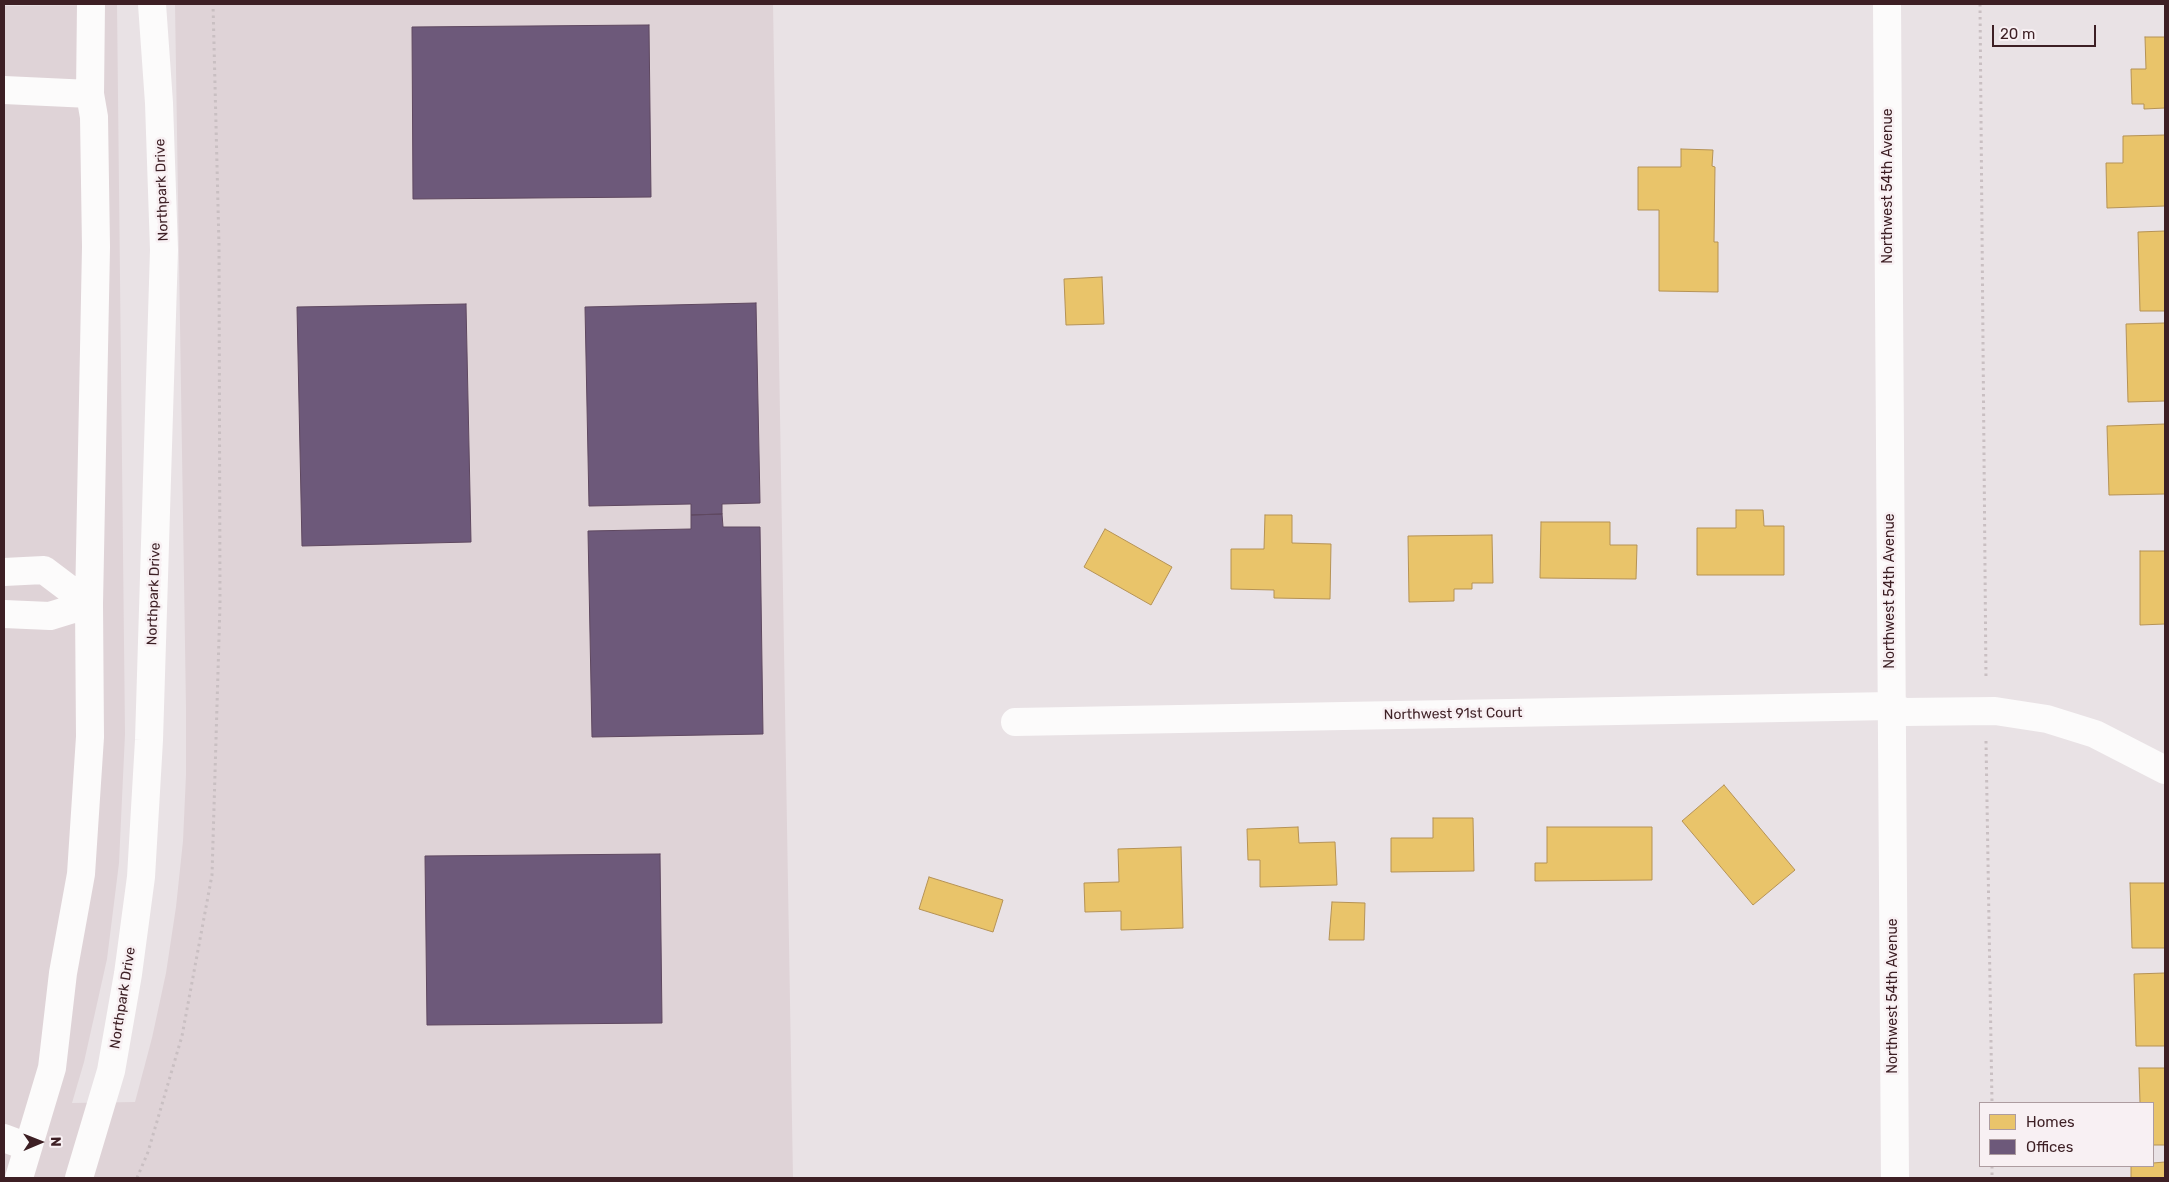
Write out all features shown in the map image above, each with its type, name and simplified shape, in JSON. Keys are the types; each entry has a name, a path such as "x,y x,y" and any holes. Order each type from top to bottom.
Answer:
{"street":[{"path":"19,1178 16,1142 52,1068 63,973 81,874 90,737 89,604 96,247 94,117 90,94 91,4"},
{"name":"Northpark Drive","path":"79,1178 111,1071 123,1003 140,877 145,808 152,653 164,250 160,103 152,4"},
{"name":"Northwest 54th Avenue","path":"1887,4 1895,1178"},
{"path":"4,90 90,94"},
{"path":"4,572 44,570 89,604"},
{"path":"4,614 50,616 89,604"},
{"name":"Northwest 91st Court","path":"1015,722 1891,706 1904,712 1987,710 2047,719 2095,734 2165,770"}],"path":[{"path":"137,1178 148,1152 182,1036 212,875 220,604 219,256 214,4"},
{"path":"1980,4 1987,710 1985,751 1992,1102"}],"shaded area":[{"path":"175,4 773,4 793,1178 4,1178 4,6 117,5 125,734 119,863 107,959 84,1062 72,1103 135,1102 152,1038 166,973 183,841 186,775 186,708"}],"building: Homes":[{"path":"2145,37 2165,37 2165,108 2144,109 2144,104 2132,104 2131,69 2146,69"},
{"path":"2165,135 2165,206 2107,208 2106,163 2123,163 2123,136"},
{"path":"1681,149 1713,150 1712,166 1715,167 1714,242 1718,242 1718,292 1659,291 1659,210 1638,210 1638,167 1681,167"},
{"path":"2165,231 2165,311 2140,311 2138,232"},
{"path":"1102,277 1104,324 1066,325 1064,279"},
{"path":"2165,323 2165,401 2128,402 2126,324"},
{"path":"2165,424 2165,494 2109,495 2107,426"},
{"path":"1736,510 1763,510 1764,526 1784,526 1784,575 1697,575 1697,528 1736,528"},
{"path":"1265,515 1292,515 1292,543 1331,544 1330,599 1274,598 1274,590 1231,589 1231,549 1264,549"},
{"path":"1541,522 1610,522 1610,545 1637,545 1636,579 1540,578"},
{"path":"1105,529 1172,567 1151,605 1084,567"},
{"path":"1492,535 1493,583 1472,583 1472,589 1454,589 1454,601 1409,602 1408,536"},
{"path":"2140,551 2165,551 2165,624 2140,625"},
{"path":"1724,785 1795,870 1753,905 1682,821"},
{"path":"1433,818 1473,818 1474,871 1391,872 1391,838 1433,838"},
{"path":"1298,827 1299,843 1335,842 1337,885 1260,887 1260,860 1248,860 1247,829"},
{"path":"1547,827 1652,827 1652,880 1535,881 1535,863 1547,863"},
{"path":"1181,847 1183,928 1121,930 1121,911 1085,912 1084,883 1119,882 1118,849"},
{"path":"929,877 1003,900 993,932 919,909"},
{"path":"2130,883 2165,883 2165,948 2132,948"},
{"path":"1332,902 1365,903 1364,940 1329,940"},
{"path":"2165,973 2165,1046 2136,1046 2134,974"},
{"path":"2139,1068 2165,1068 2165,1145 2154,1145 2154,1102 2140,1102"},
{"path":"2165,1162 2165,1178 2131,1178 2131,1167 2154,1167 2154,1163"}],"building: Offices":[{"path":"649,25 651,197 413,199 412,27"},
{"path":"756,303 760,503 722,504 722,514 691,515 691,504 589,506 585,307"},
{"path":"466,304 471,542 302,546 297,307"},
{"path":"722,514 723,527 760,527 763,734 592,737 588,531 691,529 691,515"},
{"path":"660,854 662,1023 427,1025 425,856"}]}
